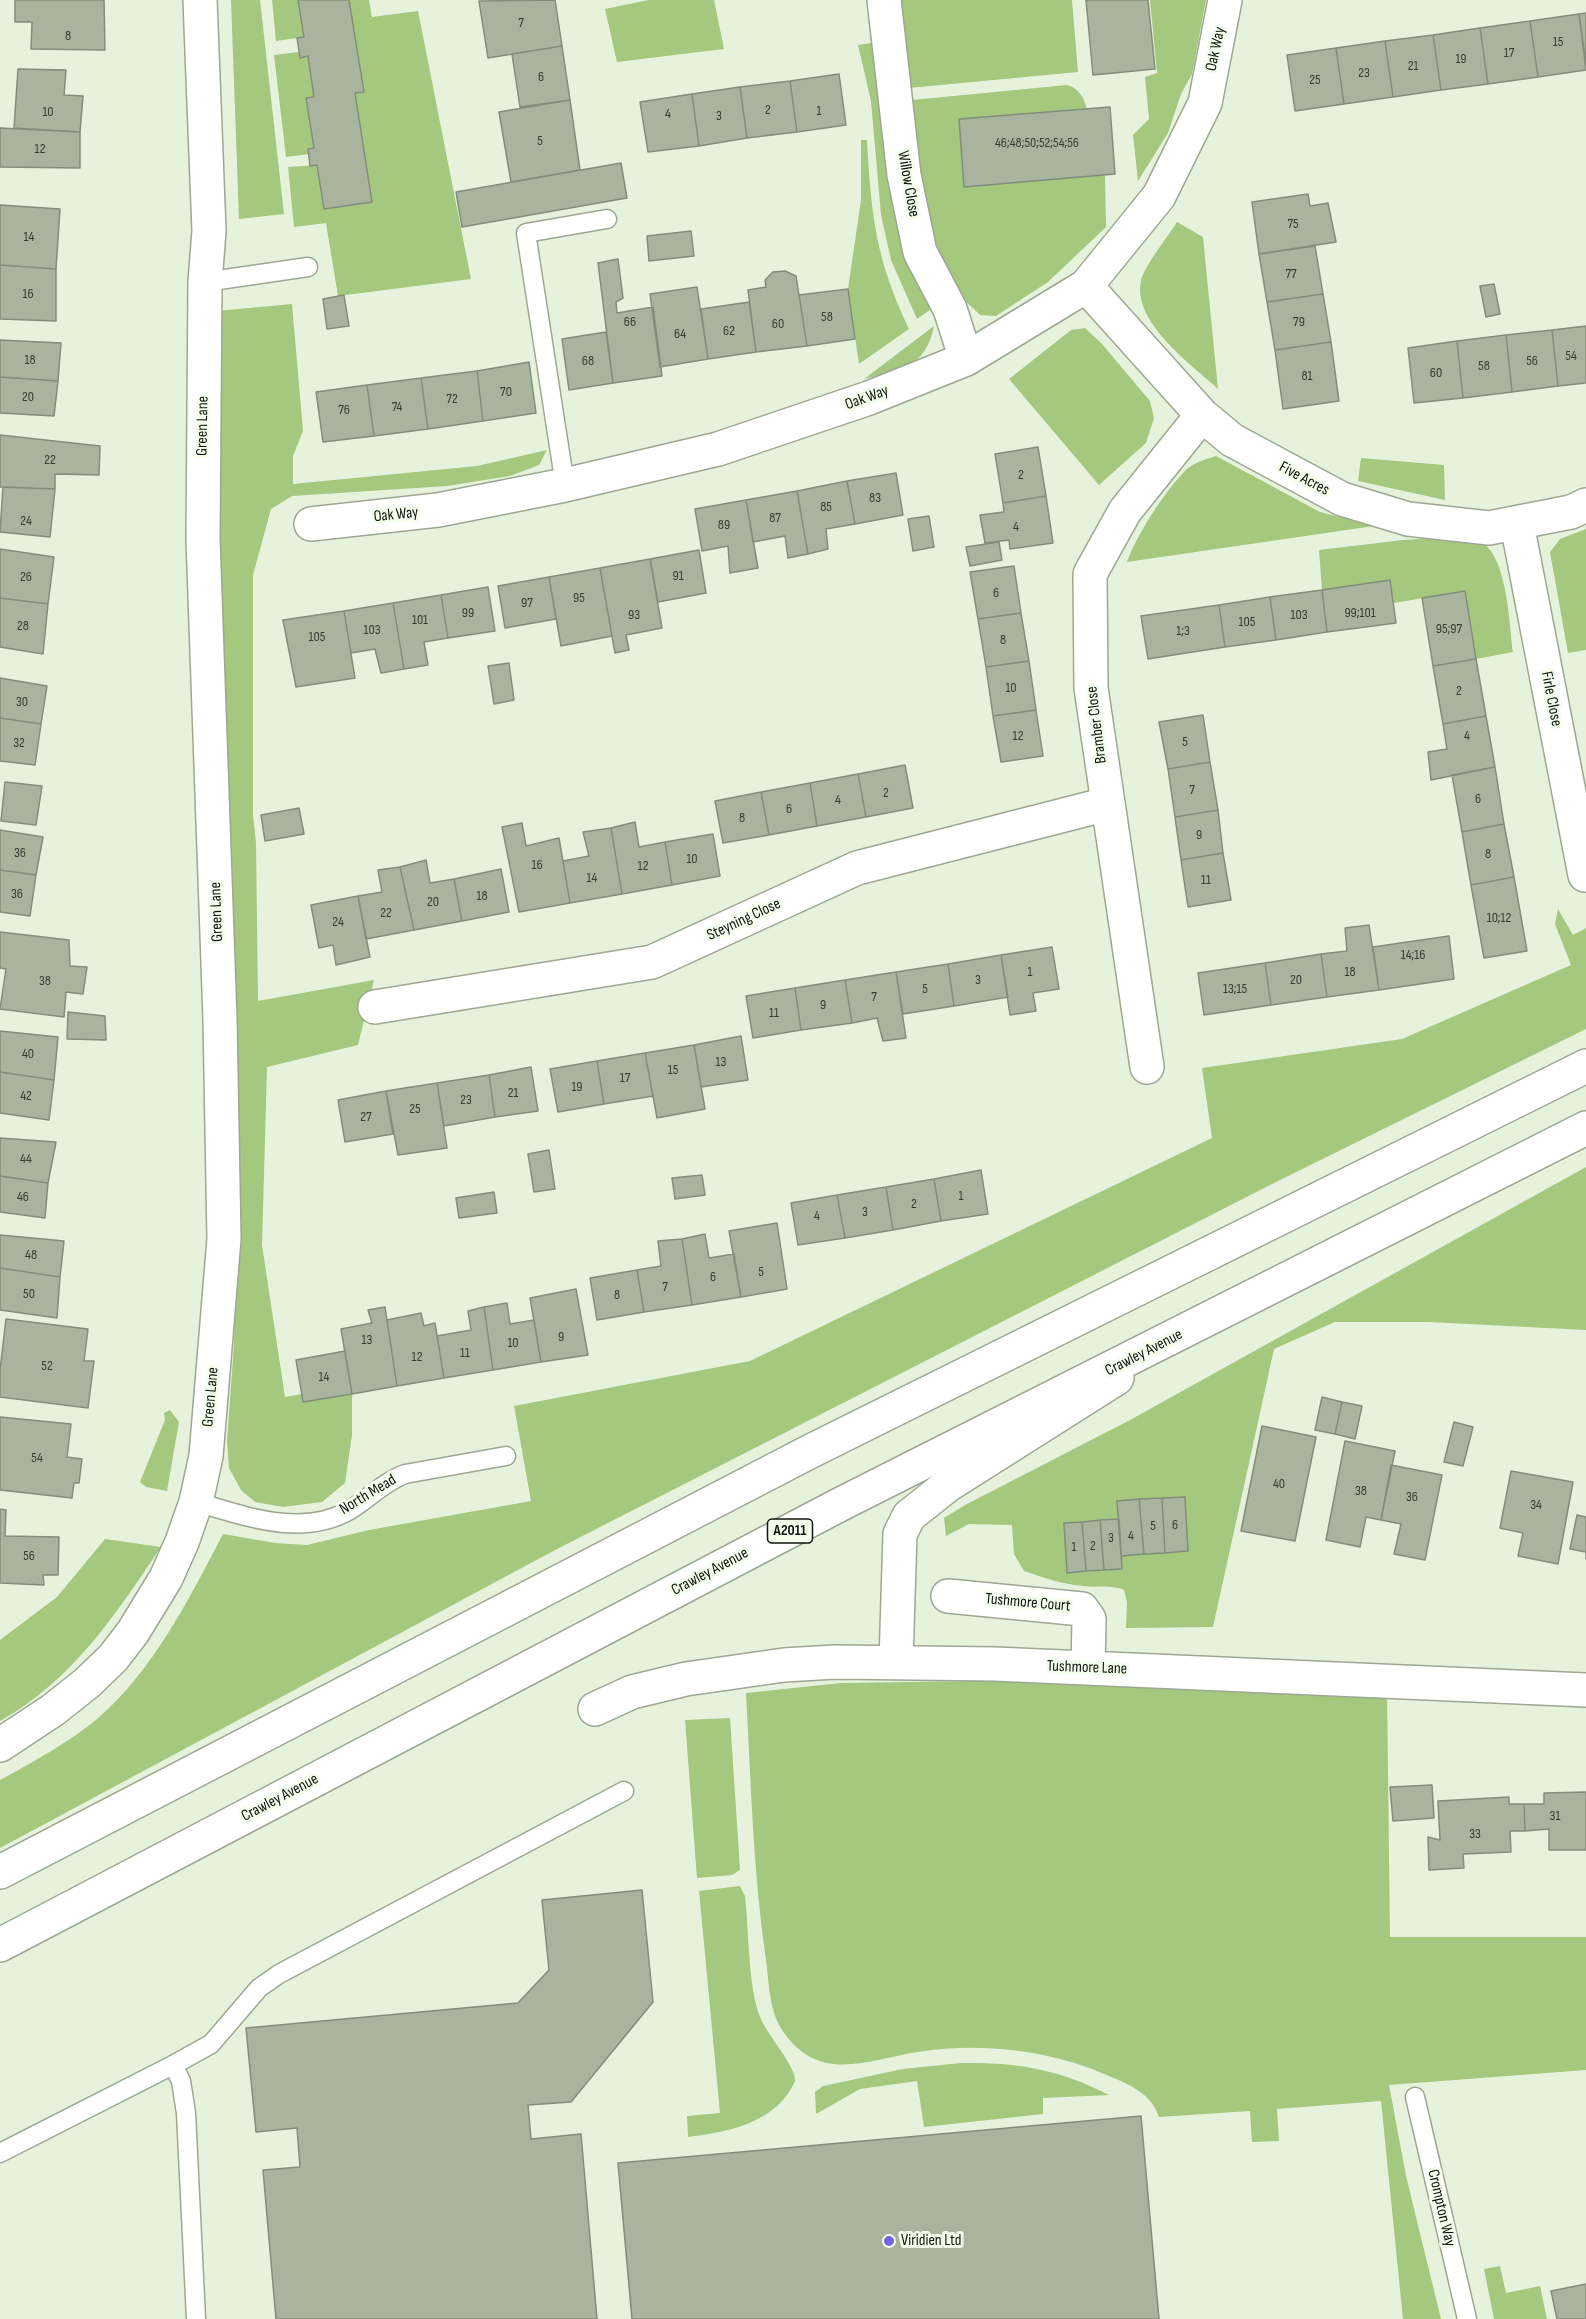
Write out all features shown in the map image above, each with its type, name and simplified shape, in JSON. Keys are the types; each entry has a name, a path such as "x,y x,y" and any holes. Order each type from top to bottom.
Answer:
{"street":[{"name":"Green Lane","path":"0,1745 53,1710 112,1658 166,1578 196,1502 206,1456 224,1239 220,1019 203,539 205,282 209,231 200,0"},
{"name":"Willow Close","path":"884,0 904,175 920,252 950,309 966,359"},
{"name":"Oak Way","path":"311,524 438,510 565,485 718,449 869,398 966,359 1086,286 1159,196 1204,103 1225,0"},
{"name":"Five Acres","path":"1086,286 1202,416 1232,440 1342,500 1408,519 1489,528 1571,512 1586,505"},
{"name":"Bramber Close","path":"1147,1067 1091,688 1090,574 1125,511 1202,416"},
{"name":"Firle Close","path":"1517,524 1585,875"},
{"name":"Steyning Close","path":"375,1007 652,962 857,868 1107,804"},
{"path":"0,1872 811,1451 1586,1066"},
{"name":"Crawley Avenue","path":"0,1945 831,1509 1586,1128"},
{"path":"896,1661 900,1541 902,1527 909,1516 948,1485 1209,1320"},
{"name":"Tushmore Court","path":"948,1596 1082,1609 1089,1619 1088,1668"},
{"name":"Tushmore Lane","path":"595,1709 632,1692 686,1679 814,1662 896,1661 1586,1690"}],"lane":[{"path":"565,485 526,233 607,219"},
{"path":"205,282 308,267"},
{"name":"North Mead","path":"196,1502 269,1522 297,1524 326,1519 349,1511 392,1479 405,1474 506,1456"},
{"path":"0,2153 211,2044 260,1988 279,1974 624,1791"},
{"path":"173,2065 181,2081 186,2113 196,2319"},
{"name":"Crompton Way","path":"1415,2097 1467,2319"}],"green space":[{"path":"231,0 260,0 284,214 239,219"},
{"path":"272,0 298,0 304,37 276,41"},
{"path":"349,0 369,0 372,17 418,11 471,279 338,296 326,223 294,227 288,167 317,165 324,209 372,202 355,93 364,92"},
{"path":"649,0 714,0 724,49 617,62 605,9"},
{"path":"899,0 1072,0 1078,72 909,88"},
{"path":"1150,0 1206,0 1192,74 1181,94 1168,133 1138,181 1133,135 1149,119 1145,77 1157,73"},
{"path":"871,43 885,154 899,226 934,307 917,319 891,260 881,215 871,101 858,45"},
{"path":"299,52 308,56 314,97 306,98 314,148 308,149 309,154 286,157 274,55"},
{"path":"1067,85 1075,88 1080,94 1087,109 959,120 965,186 1105,175 1106,227 1048,282 996,316 980,315 958,292 938,247 926,199 912,100"},
{"path":"861,140 867,140 873,215 882,259 909,329 859,364 848,289 861,200"},
{"path":"1177,222 1203,237 1218,389 1179,355 1154,327 1145,312 1141,296 1143,275"},
{"path":"292,304 303,431 293,456 293,484 477,466 547,450 539,465 510,476 447,486 292,496 271,509 253,575 253,815 256,843 258,1001 374,980 358,1045 267,1067 262,1245 285,1397 302,1394 352,1394 352,1435 345,1483 322,1502 283,1507 255,1502 241,1490 229,1468 227,1441 234,1344 236,1155 213,581 217,311"},
{"path":"934,326 925,351 918,359 900,369 864,379"},
{"path":"1085,328 1102,344 1150,401 1154,418 1146,443 1099,485 1009,379 1071,330"},
{"path":"1216,456 1320,512 1374,526 1127,562 1144,526 1179,478 1194,464"},
{"path":"1361,458 1444,465 1445,500 1358,481"},
{"path":"1586,529 1586,650 1568,653 1550,552 1560,539"},
{"path":"1472,539 1488,547 1496,559 1505,590 1513,652 1476,659 1464,591 1394,603 1390,580 1322,590 1319,550 1403,540"},
{"path":"1558,909 1573,935 1586,928 1586,1029 1274,1183 557,1549 0,1848 0,1780 74,1736 117,1700 153,1657 197,1584 223,1534 275,1543 307,1545 369,1530 531,1501 514,1406 750,1361 1212,1138 1202,1068 1402,1039 1571,965 1555,924"},
{"path":"1586,1167 1586,1330 1429,1322 1335,1322 1274,1349 1213,1627 1126,1628 1127,1602 1124,1590 1114,1587 1068,1584 1024,1571 1014,1554 1012,1525 969,1524 946,1536 944,1518 1130,1420","holes":["1140,1499 1121,1556 1121,1569 1067,1573 1064,1523 1119,1519 1118,1501"]},
{"path":"170,1410 179,1422 167,1491 146,1487 140,1482 165,1420 164,1413"},
{"path":"105,1539 161,1547 109,1621 71,1666 26,1705 0,1721 0,1640 57,1597"},
{"path":"976,1681 1387,1688 1390,1937 1586,1937 1586,2070 1389,2085 1406,2176 1441,2319 1403,2319 1381,2101 1277,2109 1279,2141 1252,2142 1250,2111 1159,2117 1145,2096 1117,2079 1086,2067 1040,2054 991,2048 942,2049 876,2061 833,2064 817,2060 804,2053 782,2030 772,2005 758,1894 746,1693 841,1683"},
{"path":"730,1718 740,1870 732,1875 697,1878 685,1720"},
{"path":"740,1886 745,1896 751,1974 756,2005 760,2017 791,2067 795,2081 787,2095 764,2116 735,2128 688,2137 687,2116 720,2113 699,1891"},
{"path":"961,2063 1001,2064 1037,2069 1073,2079 1109,2095 1043,2098 1043,2114 924,2127 917,2081 860,2089 816,2114 815,2092 823,2086 903,2069"},
{"path":"1500,2266 1506,2293 1540,2286 1547,2319 1494,2319 1484,2269"}],"building":[{"path":"15,0 104,0 105,50 31,49 32,22 15,22"},
{"path":"298,0 349,0 364,92 355,93 372,202 324,209 317,165 310,166 308,149 314,148 306,98 314,97 308,56 300,58 297,38 304,37"},
{"path":"555,0 562,46 488,58 479,1"},
{"path":"1086,0 1148,0 1155,69 1093,75"},
{"path":"1586,13 1586,63 1579,14"},
{"path":"1579,14 1586,70 1538,77 1530,21"},
{"path":"1530,21 1538,77 1488,84 1480,28"},
{"path":"1480,28 1488,84 1441,90 1433,35"},
{"path":"1433,35 1441,90 1393,97 1385,41"},
{"path":"1385,41 1393,97 1344,104 1336,48"},
{"path":"562,46 570,100 520,107 512,54"},
{"path":"1336,48 1344,104 1295,111 1287,55"},
{"path":"18,69 66,70 64,95 83,96 80,132 14,128"},
{"path":"839,74 846,125 797,132 790,81"},
{"path":"790,81 797,132 747,138 740,87"},
{"path":"740,87 747,138 699,146 692,94"},
{"path":"692,94 699,146 648,152 640,102"},
{"path":"570,100 580,170 511,182 499,112"},
{"path":"1110,107 1115,174 964,187 959,119"},
{"path":"0,128 80,132 80,168 0,167"},
{"path":"621,163 627,198 462,227 456,192"},
{"path":"1308,194 1310,206 1328,203 1336,242 1259,254 1252,202"},
{"path":"0,205 60,209 56,269 0,265"},
{"path":"691,231 694,256 649,261 647,236"},
{"path":"1315,246 1323,294 1267,302 1259,254"},
{"path":"618,259 623,298 616,302 617,313 653,307 662,376 613,383 598,263"},
{"path":"0,265 56,269 56,321 0,319"},
{"path":"785,271 796,276 807,346 756,352 748,290 766,287 765,280 773,272"},
{"path":"1494,284 1500,314 1486,317 1480,286"},
{"path":"697,287 708,359 660,367 650,294"},
{"path":"848,289 855,339 807,346 799,295"},
{"path":"1323,294 1331,342 1275,350 1267,302"},
{"path":"344,295 349,326 327,329 323,299"},
{"path":"749,302 756,352 708,359 701,309"},
{"path":"1586,326 1586,383 1558,386 1552,330"},
{"path":"1552,330 1558,386 1512,392 1506,335"},
{"path":"606,332 613,383 569,390 562,339"},
{"path":"1506,335 1512,392 1463,398 1457,341"},
{"path":"0,340 61,343 58,381 0,377"},
{"path":"1457,341 1463,398 1414,403 1408,348"},
{"path":"1331,342 1339,401 1283,409 1275,350"},
{"path":"529,362 536,413 483,421 477,371"},
{"path":"477,371 483,421 428,429 421,378"},
{"path":"0,377 58,381 54,416 0,413"},
{"path":"421,378 428,429 374,436 367,385"},
{"path":"367,385 374,436 323,442 316,392"},
{"path":"0,435 100,446 99,475 55,474 55,489 0,487"},
{"path":"1038,447 1046,496 1003,503 995,454"},
{"path":"896,473 903,515 855,524 847,481"},
{"path":"847,481 855,524 826,529 828,549 808,554 797,491"},
{"path":"3,487 55,489 50,537 0,532"},
{"path":"797,491 808,554 788,558 785,536 753,542 746,500"},
{"path":"1046,496 1053,543 1010,549 1009,540 985,543 980,515 1004,512 1003,503"},
{"path":"746,500 758,568 730,573 728,546 702,551 695,509"},
{"path":"929,516 934,547 913,551 908,519"},
{"path":"999,542 1002,560 970,566 966,547"},
{"path":"0,549 54,557 48,604 0,598"},
{"path":"699,550 706,593 658,602 650,559"},
{"path":"650,559 662,628 626,635 629,650 615,653 600,568"},
{"path":"1014,566 1021,613 978,619 970,572"},
{"path":"600,568 612,636 561,646 549,577"},
{"path":"549,577 556,619 505,628 498,586"},
{"path":"1390,580 1396,623 1327,632 1322,590"},
{"path":"488,587 495,631 448,638 441,595"},
{"path":"1322,590 1327,632 1276,640 1270,597"},
{"path":"1465,591 1476,659 1433,666 1422,598"},
{"path":"441,595 448,638 424,642 428,665 404,669 393,603"},
{"path":"1270,597 1276,640 1225,647 1219,605"},
{"path":"0,598 48,604 43,654 0,647"},
{"path":"393,603 404,669 381,673 375,649 351,653 344,611"},
{"path":"1219,605 1225,647 1148,659 1141,616"},
{"path":"344,611 355,678 296,687 283,620"},
{"path":"1021,613 1029,661 986,667 978,619"},
{"path":"1476,659 1486,716 1443,724 1433,666"},
{"path":"1029,661 1036,710 993,716 986,667"},
{"path":"509,663 514,700 494,704 488,666"},
{"path":"0,678 47,686 41,724 0,718"},
{"path":"1036,710 1043,756 1001,762 993,716"},
{"path":"1203,715 1210,762 1168,769 1159,722"},
{"path":"1486,716 1495,767 1431,780 1428,752 1447,749 1443,724"},
{"path":"0,718 41,724 35,765 0,761"},
{"path":"1210,762 1218,810 1175,817 1168,769"},
{"path":"905,765 913,808 866,817 858,774"},
{"path":"1495,767 1504,824 1462,832 1452,775"},
{"path":"858,774 866,817 817,826 810,783"},
{"path":"5,782 42,786 36,825 1,821"},
{"path":"810,783 817,826 769,835 761,792"},
{"path":"761,792 769,835 723,843 715,801"},
{"path":"299,808 304,834 265,841 261,815"},
{"path":"1218,810 1223,853 1181,860 1175,817"},
{"path":"635,822 639,847 665,842 672,885 622,894 611,828"},
{"path":"522,823 526,846 559,838 570,903 519,912 502,827"},
{"path":"1504,824 1514,877 1471,885 1462,832"},
{"path":"611,828 622,894 570,903 563,861 589,856 583,832"},
{"path":"0,830 43,837 36,875 0,870"},
{"path":"713,834 720,876 672,885 665,842"},
{"path":"1223,853 1231,900 1188,907 1181,860"},
{"path":"426,860 430,883 454,879 462,921 414,930 400,867"},
{"path":"400,867 414,930 366,939 358,896 382,892 378,870"},
{"path":"501,869 509,912 462,921 454,879"},
{"path":"0,870 36,875 30,916 0,912"},
{"path":"1514,877 1527,951 1484,958 1471,885"},
{"path":"358,896 370,957 336,965 333,945 319,948 311,905"},
{"path":"1369,925 1379,990 1327,997 1321,954 1347,951 1345,928"},
{"path":"0,932 69,940 70,966 87,967 83,994 66,992 64,1017 0,1009 6,969 0,968"},
{"path":"1449,936 1454,979 1379,990 1373,947"},
{"path":"1052,947 1059,989 1033,993 1036,1011 1010,1015 1001,955"},
{"path":"1321,954 1327,997 1271,1005 1265,963"},
{"path":"1001,955 1008,997 954,1006 948,964"},
{"path":"1265,963 1271,1005 1204,1015 1198,973"},
{"path":"948,964 954,1006 903,1014 896,972"},
{"path":"896,972 906,1038 883,1041 877,1018 852,1023 845,980"},
{"path":"845,980 852,1023 801,1030 795,988"},
{"path":"795,988 801,1030 753,1038 746,996"},
{"path":"68,1012 105,1016 106,1040 67,1039"},
{"path":"0,1031 58,1037 54,1080 0,1072"},
{"path":"741,1036 748,1080 701,1087 694,1045"},
{"path":"694,1045 705,1109 657,1118 645,1053"},
{"path":"645,1053 653,1096 604,1104 597,1061"},
{"path":"597,1061 604,1104 558,1112 550,1069"},
{"path":"531,1067 538,1111 495,1117 489,1075"},
{"path":"0,1072 54,1080 49,1120 0,1113"},
{"path":"489,1075 495,1117 444,1126 437,1083"},
{"path":"437,1083 447,1148 398,1155 386,1091"},
{"path":"386,1091 393,1134 345,1142 338,1100"},
{"path":"0,1138 56,1142 48,1183 0,1176"},
{"path":"549,1150 555,1189 534,1192 528,1154"},
{"path":"981,1170 988,1214 941,1221 934,1179"},
{"path":"702,1175 705,1195 675,1199 672,1178"},
{"path":"0,1176 48,1183 45,1218 0,1212"},
{"path":"934,1179 941,1221 893,1230 886,1187"},
{"path":"886,1187 893,1230 845,1238 837,1195"},
{"path":"494,1192 497,1213 459,1218 456,1198"},
{"path":"837,1195 845,1238 798,1245 791,1203"},
{"path":"777,1223 787,1289 741,1297 729,1231"},
{"path":"705,1234 709,1258 734,1254 741,1297 692,1305 682,1239"},
{"path":"0,1235 64,1241 60,1277 0,1268"},
{"path":"682,1239 692,1305 644,1312 637,1270 661,1266 658,1241"},
{"path":"0,1268 60,1277 57,1318 0,1310"},
{"path":"637,1270 644,1312 597,1320 590,1278"},
{"path":"576,1289 588,1355 541,1362 530,1298"},
{"path":"507,1303 510,1324 534,1320 541,1362 493,1370 484,1307"},
{"path":"385,1307 397,1386 352,1394 341,1329 372,1323 368,1310"},
{"path":"484,1307 493,1370 444,1378 437,1336 471,1330 468,1311"},
{"path":"421,1313 424,1326 435,1323 444,1378 397,1386 387,1320"},
{"path":"6,1319 88,1329 84,1361 94,1361 88,1408 0,1397 0,1370"},
{"path":"345,1351 352,1394 303,1402 296,1360"},
{"path":"1322,1397 1342,1402 1335,1434 1315,1430"},
{"path":"1342,1402 1362,1406 1355,1439 1335,1434"},
{"path":"0,1417 71,1424 67,1457 82,1459 79,1483 74,1483 72,1498 0,1490"},
{"path":"1454,1422 1473,1427 1463,1466 1444,1462"},
{"path":"1262,1426 1316,1437 1295,1541 1241,1531"},
{"path":"1345,1441 1395,1451 1381,1520 1366,1517 1360,1547 1326,1540"},
{"path":"1391,1465 1442,1475 1425,1560 1394,1554 1401,1524 1381,1520"},
{"path":"1511,1471 1573,1482 1558,1564 1518,1556 1523,1533 1500,1528"},
{"path":"1185,1497 1188,1551 1165,1553 1162,1498"},
{"path":"1162,1498 1165,1553 1144,1554 1139,1499"},
{"path":"1139,1499 1144,1554 1121,1556 1117,1501"},
{"path":"0,1509 6,1510 5,1536 59,1537 58,1575 43,1575 44,1585 0,1583"},
{"path":"1577,1515 1586,1517 1586,1552 1570,1549"},
{"path":"1119,1519 1122,1569 1104,1570 1100,1520"},
{"path":"1100,1520 1104,1570 1086,1571 1082,1522"},
{"path":"1082,1522 1086,1571 1067,1573 1064,1523"},
{"path":"1432,1785 1434,1818 1393,1821 1390,1787"},
{"path":"1586,1792 1586,1850 1549,1850 1549,1829 1525,1831 1524,1804 1544,1804 1544,1793"},
{"path":"1509,1797 1509,1804 1524,1804 1525,1831 1510,1831 1511,1852 1463,1854 1464,1868 1429,1870 1428,1837 1440,1840 1438,1801"},
{"path":"642,1890 653,2002 571,2102 528,2105 531,2139 581,2134 597,2319 276,2319 263,2170 300,2167 297,2128 256,2132 246,2028 518,2003 549,1970 542,1900"},
{"name":"Viridien Ltd","path":"1141,2116 1159,2319 632,2319 618,2163"},
{"path":"1586,2284 1586,2319 1557,2319 1551,2291"}],"place":[{"name":"Viridien Ltd","path":"889,2241"}]}
